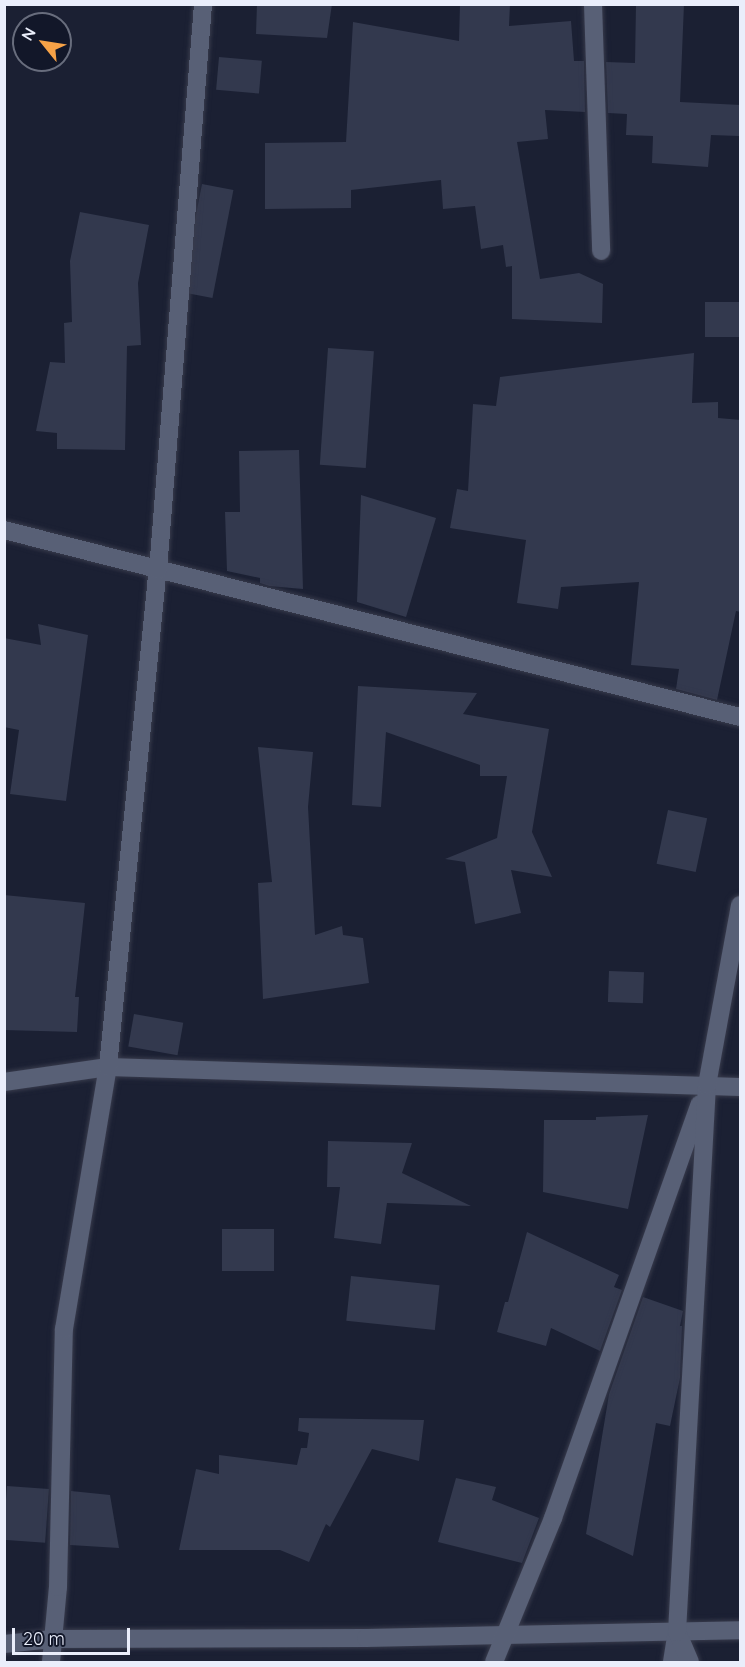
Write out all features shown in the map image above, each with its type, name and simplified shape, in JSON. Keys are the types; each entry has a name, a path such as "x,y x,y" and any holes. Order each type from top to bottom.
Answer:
{"street":[{"path":"51,1662 58,1587 64,1329 108,1067 158,570 203,4"},
{"path":"593,4 601,251"},
{"path":"4,530 741,717"},
{"path":"672,1662 677,1632 707,1085 741,905"},
{"path":"4,1082 108,1067 741,1087"},
{"path":"494,1662 553,1518 707,1085"},
{"path":"4,1644 53,1639 506,1636 741,1630"},
{"path":"677,1632 690,1662"}],"building":[{"path":"257,4 332,4 327,38 256,34"},
{"path":"460,4 510,4 509,26 571,21 574,61 584,61 585,112 545,110 548,139 517,142 540,279 579,273 603,284 602,323 512,319 512,266 506,267 503,245 481,249 475,206 443,209 441,180 351,190 351,208 265,209 265,143 346,142 353,22 459,41"},
{"path":"636,4 684,4 680,102 741,105 739,136 711,135 708,167 652,163 653,136 626,135 627,114 608,113 606,62 635,63"},
{"path":"219,57 262,61 259,94 216,90"},
{"path":"202,184 233,190 212,298 181,292"},
{"path":"80,212 149,225 138,283 141,345 127,346 125,450 57,449 57,433 36,431 50,362 65,363 64,323 72,322 70,261"},
{"path":"705,302 740,302 740,337 705,337"},
{"path":"328,348 374,351 366,468 320,465"},
{"path":"694,353 692,403 718,402 718,418 741,420 741,612 736,611 717,700 676,689 679,669 631,665 639,582 561,587 558,609 517,603 526,540 450,528 457,489 468,491 473,404 496,406 500,377"},
{"path":"299,450 303,589 269,586 260,583 260,578 227,571 225,512 240,512 239,451"},
{"path":"361,495 436,518 406,617 357,602"},
{"path":"38,624 88,635 66,801 10,794 19,730 4,727 4,638 41,645"},
{"path":"358,686 477,693 463,714 549,729 532,832 552,877 511,870 521,913 475,924 465,862 445,859 497,838 507,776 480,776 480,765 386,732 381,807 352,805"},
{"path":"258,747 313,752 308,807 315,935 342,926 343,935 363,938 369,983 263,999 258,883 272,882"},
{"path":"668,810 707,818 696,872 657,864"},
{"path":"4,895 85,903 75,997 79,997 77,1032 4,1030"},
{"path":"609,971 644,972 643,1003 608,1002"},
{"path":"134,1014 183,1023 178,1055 128,1046"},
{"path":"648,1115 628,1209 543,1192 544,1120 596,1120 596,1117"},
{"path":"328,1141 412,1143 402,1173 471,1206 387,1203 381,1244 334,1238 340,1187 327,1187"},
{"path":"222,1229 274,1229 274,1271 222,1271"},
{"path":"527,1232 619,1275 614,1287 622,1290 600,1351 551,1328 546,1346 497,1332 505,1302 508,1302"},
{"path":"351,1276 440,1285 435,1330 346,1321"},
{"path":"643,1297 683,1311 680,1326 682,1326 680,1378 670,1426 656,1423 633,1556 586,1534 609,1394"},
{"path":"299,1418 424,1420 419,1461 372,1449 330,1527 326,1524 309,1562 280,1550 179,1550 196,1469 219,1474 219,1455 297,1465 301,1448 307,1448 309,1433 298,1431"},
{"path":"456,1478 496,1487 492,1500 539,1518 522,1563 438,1542"},
{"path":"7,1486 49,1489 45,1543 4,1540"},
{"path":"71,1491 110,1495 119,1548 70,1545"}]}
